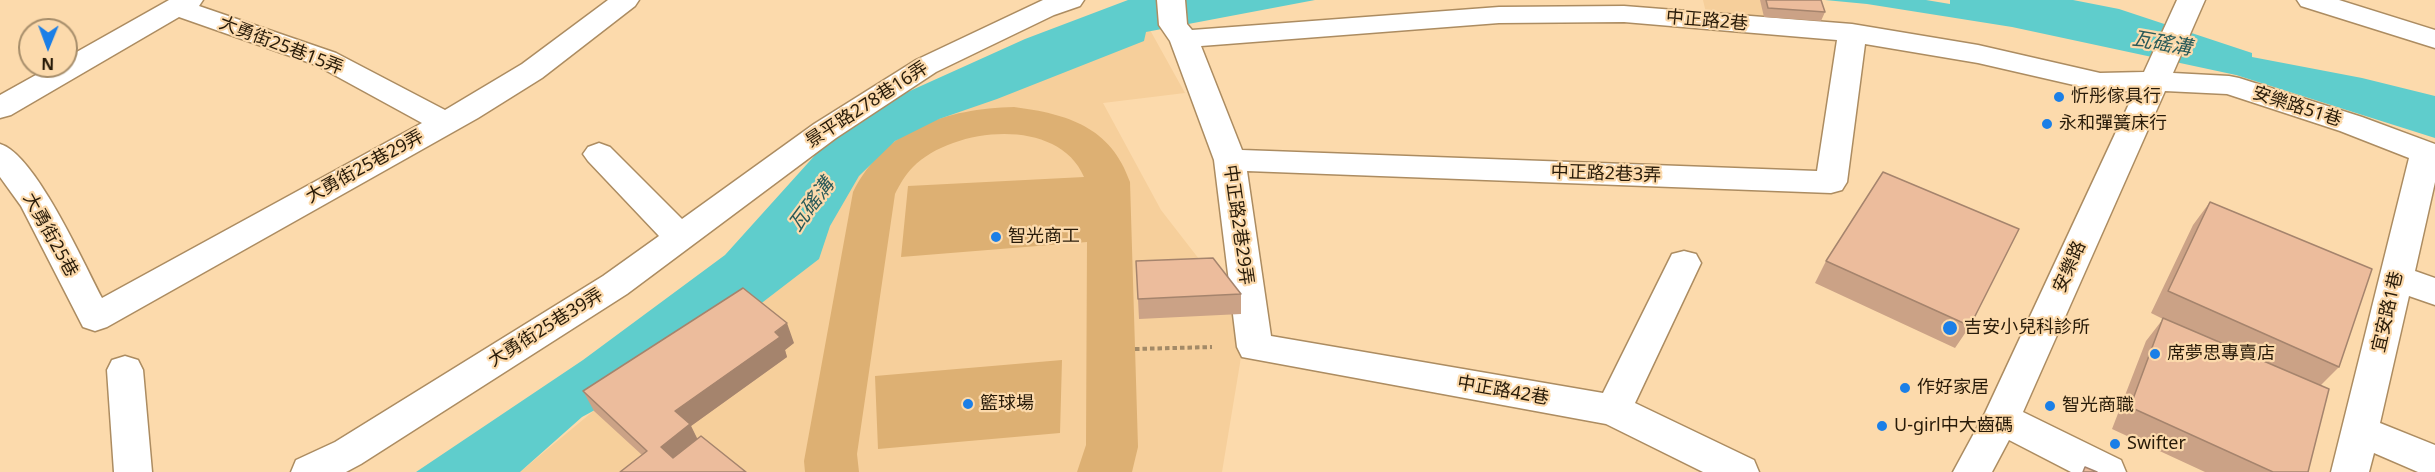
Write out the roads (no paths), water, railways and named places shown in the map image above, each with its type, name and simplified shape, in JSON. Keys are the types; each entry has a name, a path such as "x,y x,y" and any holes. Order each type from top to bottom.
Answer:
{"street":[{"name":"大勇街25巷29弄","path":"95,318 445,123 532,71 625,0"},
{"name":"景平路278巷16弄","path":"680,237 825,131 926,66 1044,9 1070,0"},
{"name":"安樂路","path":"1972,472 2001,419 2191,0"},
{"path":"2311,0 2435,39"},
{"name":"大勇街25巷15弄","path":"183,4 326,59 445,123"},
{"path":"0,108 183,4"},
{"name":"中正路2巷","path":"1176,21 1624,14 1852,33 1978,54 2100,82 2159,70"},
{"name":"中正路2巷29弄","path":"1176,21 1230,160 1255,347"},
{"name":"中正路2巷3弄","path":"1230,160 1832,182 1852,33"},
{"name":"安樂路51巷","path":"2159,70 2229,85 2351,124 2430,155"},
{"path":"599,154 680,237"},
{"name":"大勇街25巷","path":"0,155 35,201 95,318"},
{"name":"宜安路1巷","path":"2350,472 2396,277 2430,155"},
{"name":"大勇街25巷39弄","path":"310,472 348,453 605,291 680,237"},
{"path":"1613,410 1684,263"},
{"path":"2396,277 2435,292"},
{"name":"中正路42巷","path":"1255,347 1613,410 1740,472"},
{"path":"125,370 133,472"},
{"path":"2001,419 2107,472"},
{"path":"2360,431 2435,462"}],"water":[{"name":"瓦磘溝","path":"1128,0 1315,0 1146,32 1144,41 997,99 939,119 895,141 859,176 830,226 819,259 746,315 626,393 582,417 520,472 416,472 583,360 725,255 826,143 861,113 1025,39"},
{"name":"瓦磘溝","path":"1825,0 1926,0 1950,4 1950,0 2073,0 2119,9 2252,53 2252,57 2362,78 2435,96 2435,138 2236,75 2012,27 1867,4"}],"place":[{"name":"忻彤傢具行","path":"2059,97"},
{"name":"永和彈簧床行","path":"2047,124"},
{"name":"智光商工","path":"996,237"},
{"name":"吉安小兒科診所","path":"1950,328"},
{"name":"席夢思專賣店","path":"2155,354"},
{"name":"作好家居","path":"1905,388"},
{"name":"籃球場","path":"968,404"},
{"name":"智光商職","path":"2050,406"},
{"name":"U-girl中大齒碼","path":"1882,426"},
{"name":"Swifter","path":"2115,444"}]}
